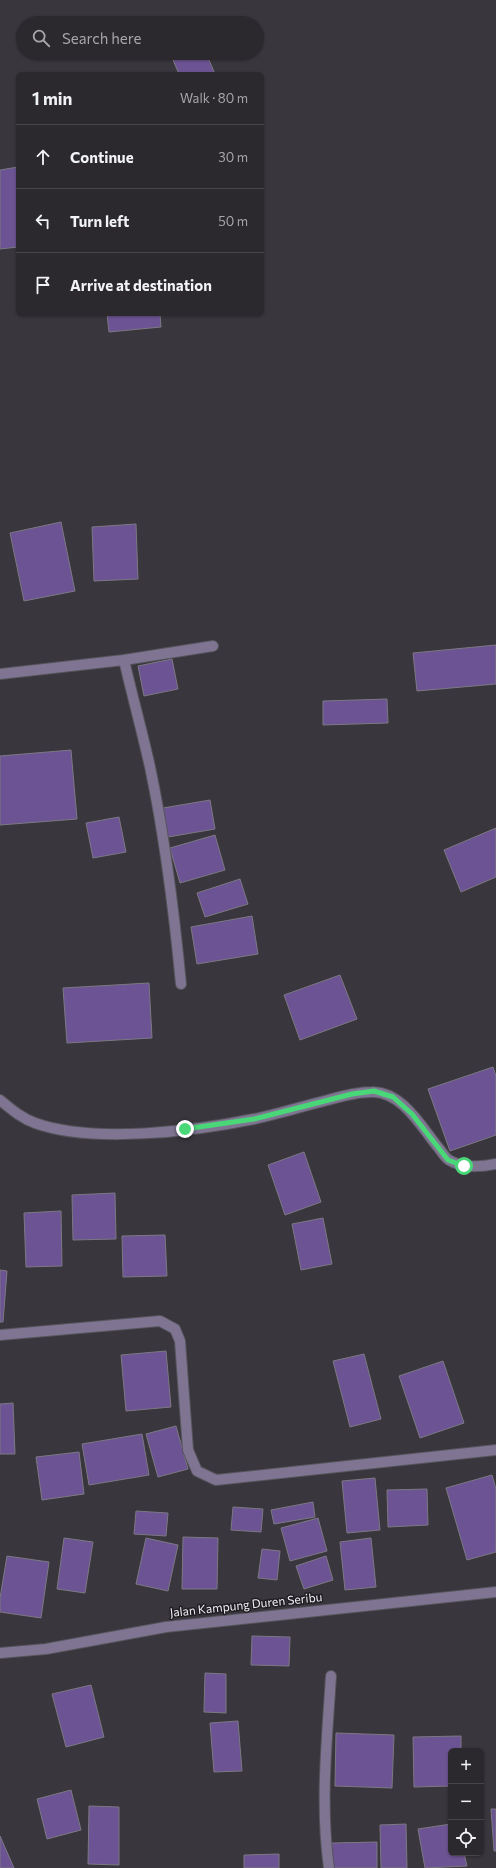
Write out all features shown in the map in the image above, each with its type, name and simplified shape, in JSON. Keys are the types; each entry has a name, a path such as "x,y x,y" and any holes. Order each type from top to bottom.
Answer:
{"street":[{"path":"0,674 124,660 213,646"},
{"path":"124,660 150,767 175,926 181,984"},
{"path":"0,1100 15,1113 42,1124 68,1130 89,1132 142,1133 254,1119 352,1094 374,1091 393,1097 412,1114 448,1160 464,1166 496,1164"},
{"path":"0,1335 160,1321 175,1329 180,1341 188,1450 197,1471 216,1480 496,1450"},
{"name":"Jalan Kampung Duren Seribu","path":"0,1653 46,1649 166,1627 496,1592"},
{"path":"329,1868 325,1837 324,1771 331,1676"}],"building":[{"path":"173,60 209,60 214,72 178,72"},
{"path":"16,167 16,247 0,249 0,170"},
{"path":"107,316 160,316 161,327 109,332"},
{"path":"61,522 75,591 24,601 10,533"},
{"path":"136,524 138,579 94,581 92,527"},
{"path":"496,645 496,684 417,691 413,653"},
{"path":"172,659 178,689 144,696 138,666"},
{"path":"387,699 388,723 323,725 323,701"},
{"path":"71,750 77,819 0,825 0,756"},
{"path":"210,800 215,829 168,837 163,808"},
{"path":"119,817 126,852 93,858 86,823"},
{"path":"496,828 496,877 461,892 444,850"},
{"path":"215,835 225,870 180,883 170,848"},
{"path":"240,879 248,904 205,917 197,893"},
{"path":"252,916 258,954 197,964 191,927"},
{"path":"340,975 357,1019 300,1040 284,995"},
{"path":"149,983 152,1038 67,1043 63,988"},
{"path":"493,1067 496,1076 496,1135 450,1151 428,1089"},
{"path":"304,1152 321,1202 285,1215 268,1165"},
{"path":"115,1193 116,1239 73,1240 72,1195"},
{"path":"61,1211 62,1266 26,1267 24,1213"},
{"path":"323,1218 332,1264 301,1270 292,1224"},
{"path":"165,1235 167,1276 123,1277 122,1236"},
{"path":"0,1270 7,1271 3,1322 0,1322"},
{"path":"166,1351 171,1407 126,1411 121,1355"},
{"path":"364,1354 381,1419 350,1427 333,1361"},
{"path":"443,1361 464,1423 420,1438 399,1376"},
{"path":"13,1403 15,1454 0,1454 0,1404"},
{"path":"176,1426 188,1469 158,1477 146,1434"},
{"path":"142,1434 149,1475 89,1485 82,1444"},
{"path":"79,1452 84,1494 42,1500 36,1457"},
{"path":"492,1475 496,1489 496,1552 467,1560 446,1488"},
{"path":"375,1478 380,1530 347,1533 342,1481"},
{"path":"427,1489 428,1525 388,1527 387,1490"},
{"path":"313,1502 315,1517 274,1524 271,1510"},
{"path":"233,1507 263,1509 261,1532 231,1530"},
{"path":"136,1511 168,1513 166,1536 134,1534"},
{"path":"318,1518 327,1551 290,1561 281,1528"},
{"path":"183,1537 218,1538 217,1589 182,1589"},
{"path":"64,1538 93,1542 85,1593 57,1589"},
{"path":"146,1538 178,1545 168,1591 136,1584"},
{"path":"371,1538 376,1587 345,1590 340,1542"},
{"path":"262,1549 280,1551 277,1580 258,1578"},
{"path":"7,1556 49,1562 41,1618 0,1612 0,1598"},
{"path":"326,1556 333,1580 304,1589 296,1566"},
{"path":"252,1636 290,1637 289,1666 251,1665"},
{"path":"205,1673 226,1674 226,1713 204,1712"},
{"path":"91,1685 104,1737 66,1747 52,1694"},
{"path":"238,1721 242,1771 214,1772 210,1723"},
{"path":"336,1733 394,1735 392,1788 335,1786"},
{"path":"461,1736 461,1748 448,1748 448,1786 414,1787 413,1737"},
{"path":"71,1790 81,1830 47,1839 37,1799"},
{"path":"89,1806 119,1807 119,1865 88,1864"},
{"path":"491,1809 496,1809 496,1851 494,1851"},
{"path":"406,1824 407,1868 381,1868 380,1825"},
{"path":"448,1824 448,1856 465,1856 467,1866 425,1868 418,1829"},
{"path":"0,1836 14,1868 0,1868"},
{"path":"377,1842 377,1868 332,1868 332,1843"},
{"path":"279,1854 279,1868 244,1868 244,1855"}],"route":[{"path":"185,1129 254,1119 352,1094 374,1091 393,1097 412,1114 448,1160 464,1166"}]}
